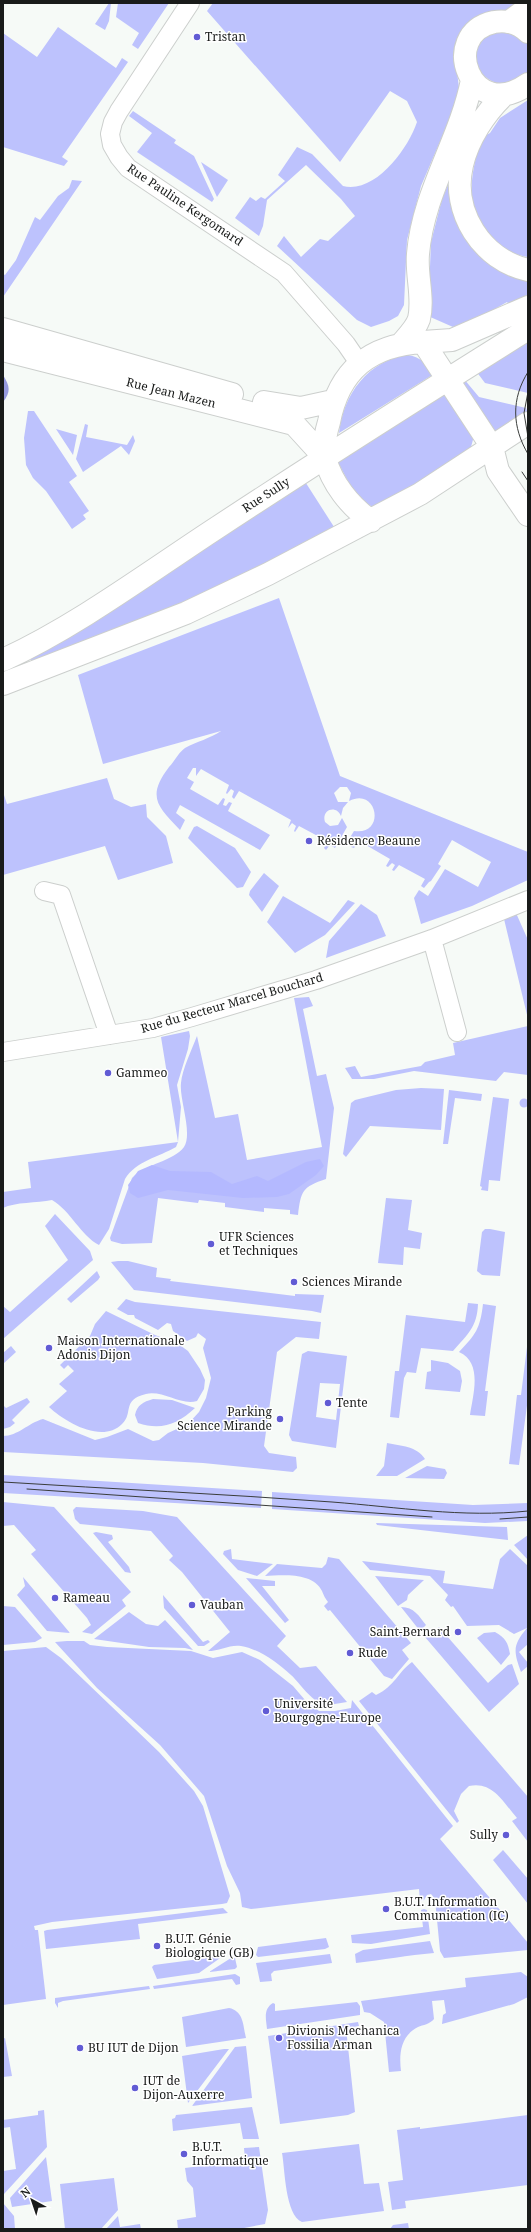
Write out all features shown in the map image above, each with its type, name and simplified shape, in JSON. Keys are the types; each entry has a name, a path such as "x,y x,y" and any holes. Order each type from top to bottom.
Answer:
{"main road":[{"path":"509,22 528,8"},
{"path":"528,32 518,25 509,22 490,23 474,34 468,43 465,62 472,80 486,92 504,95 517,92 528,84"},
{"path":"402,343 412,331 419,319 418,255 428,201 437,177 460,127 472,80"},
{"path":"504,95 488,113 473,138 462,165 460,188 466,216 478,240 504,261 516,268 528,270"},
{"path":"325,458 327,432 333,401 343,382 359,363 379,352 402,343 452,340 528,307"},
{"name":"Rue Sully","path":"3,660 31,647 111,598 325,458 528,328"},
{"name":"Rue Jean Mazen","path":"3,329 269,404 301,408 333,401"},
{"path":"423,342 449,379 492,447 498,471 528,515"},
{"name":"Rue Jean Mazen","path":"3,350 294,424 325,458 343,494 360,514 371,521"},
{"path":"39,360 93,354"},
{"path":"3,684 186,613 268,574 420,494 528,423"}],"street":[{"name":"Rue Pauline Kergomard","path":"190,3 118,111 110,134 112,145 128,168 284,273 346,344 359,363"},
{"path":"44,891 61,895 109,1035"},
{"name":"Rue du Recteur Marcel Bouchard","path":"3,1052 153,1028 316,980 432,939 528,900"},
{"path":"432,939 457,1032"}],"shaded area":[{"path":"109,3 111,3 109,21 105,30 95,24"},
{"path":"118,3 169,3 138,49 132,45 139,33 116,17"},
{"path":"213,3 523,3 455,57 460,95 421,186 407,240 404,305 398,316 389,321 371,327 357,320 277,246 284,236 301,257 320,239 328,241 355,216 341,199 306,165 267,200 263,226 259,236 235,218 250,197 256,201 261,197 265,199 285,181 278,175 297,147 312,154 343,186 355,187 367,183 378,176 389,167 398,156 413,133 417,122 407,101 390,91 340,162 207,11"},
{"path":"58,27 116,68 122,58 128,62 62,157 68,161 64,166 3,147 3,33 37,57"},
{"path":"507,28 528,42 528,71 518,80 507,84 496,83 487,78 479,70 475,60 476,50 484,37"},
{"path":"528,100 528,257 518,255 505,249 483,228 473,204 472,178 481,138 490,133 500,118"},
{"path":"133,111 176,140 174,143 194,156 214,199 212,202 137,152 152,133 129,116"},
{"path":"201,162 228,180 217,197"},
{"path":"452,175 453,196 528,277 528,294 510,306 507,302 486,314 453,327 428,316 431,242 442,199"},
{"path":"72,180 82,181 3,297 3,274 5,275 16,260 35,217 40,220 58,196 69,188"},
{"path":"528,338 528,393 485,383 476,371"},
{"path":"408,355 420,360 434,374 339,433 341,419 346,405 360,382 381,364 394,358"},
{"path":"3,375 9,389 3,402"},
{"path":"464,379 479,397 526,408 528,414 496,434 463,385"},
{"path":"445,388 474,436 471,447 465,455 378,507 365,505 356,496 336,459"},
{"path":"28,411 34,411 77,476 69,482 89,511 83,515 86,519 72,529 46,491 33,478 26,465 24,438"},
{"path":"85,424 88,425 86,437 127,445 133,435 135,441 129,455 121,446 83,472 76,459"},
{"path":"56,429 77,435 73,455"},
{"path":"304,480 336,530 202,596 33,665 30,657"},
{"path":"279,598 340,776 528,852 528,880 472,906 421,924 414,898 419,890 428,896 445,869 478,887 491,862 452,840 438,864 441,866 431,881 424,888 421,886 425,879 399,865 394,871 392,870 395,865 392,863 388,867 386,866 390,859 359,841 354,848 351,847 354,842 351,840 348,845 346,844 354,831 364,831 371,826 374,820 372,805 367,800 359,798 349,801 351,793 347,787 340,787 334,793 338,802 348,802 343,808 341,816 339,812 333,809 325,814 324,818 325,822 330,826 338,825 342,818 347,827 335,848 330,845 326,850 324,848 327,841 299,826 295,832 296,826 292,823 288,828 291,820 239,791 234,799 232,797 234,791 231,789 227,794 226,793 229,785 201,769 196,776 196,768 193,768 187,778 194,782 190,789 218,805 223,798 225,799 223,805 226,806 229,802 232,803 228,811 270,835 260,850 180,805 176,813 185,820 180,830 161,808 157,794 158,786 169,767 185,748 221,731 103,764 78,675"},
{"path":"107,778 114,799 131,807 146,804 147,817 166,836 173,863 118,880 105,846 3,875 3,792 7,804"},
{"path":"197,826 235,848 251,872 243,887 237,888 188,838 194,827"},
{"path":"264,873 279,886 262,912 249,895 250,891"},
{"path":"283,896 330,923 348,900 355,903 325,935 295,953 267,922"},
{"path":"361,904 377,915 386,936 326,958 329,941"},
{"path":"516,913 528,940 528,1019 504,919"},
{"path":"309,997 313,1006 303,1009 317,1076 326,1074 334,1108 326,1179 312,1185 304,1191 300,1200 298,1215 290,1214 290,1210 264,1208 264,1212 225,1207 225,1203 199,1200 198,1203 158,1198 152,1243 122,1244 111,1241 110,1238 132,1178 144,1169 173,1156 184,1147 187,1133 181,1083 185,1066 197,1036 215,1118 238,1114 247,1160 322,1147 294,998"},
{"path":"528,1026 528,1075 504,1072 496,1081 414,1071 374,1079 352,1079 345,1068 355,1066 361,1077 421,1066 425,1062 455,1055 453,1043"},
{"path":"189,1031 190,1036 188,1049 177,1085 181,1107 178,1142 161,1037"},
{"path":"421,1088 444,1089 441,1130 370,1126 346,1157 343,1154 351,1103 355,1100 396,1090"},
{"path":"449,1090 482,1094 481,1101 455,1098 448,1144 443,1144"},
{"path":"493,1097 509,1099 500,1181 489,1180 488,1191 481,1190 482,1187 480,1186"},
{"path":"522,1099 526,1099 528,1103 526,1107 522,1107 520,1105 520,1101"},
{"path":"178,1142 176,1147 135,1168 125,1179 109,1229 99,1245 92,1241 65,1210 52,1200 20,1204 3,1208 3,1192 31,1188 28,1162"},
{"path":"320,1159 324,1166 316,1175 289,1194 277,1197 243,1198 168,1190 138,1198 130,1193 128,1185 138,1171 152,1165 170,1171 211,1172 232,1184 257,1176 268,1181 306,1162"},
{"path":"386,1198 412,1200 408,1230 422,1233 420,1249 404,1247 403,1265 378,1263"},
{"path":"55,1214 90,1251 93,1260 3,1339 3,1306 10,1312 68,1260 45,1226"},
{"path":"485,1229 505,1232 500,1276 482,1275 477,1271 482,1232"},
{"path":"128,1261 157,1268 156,1277 171,1279 170,1281 295,1296 295,1294 324,1295 321,1313 134,1290 111,1262"},
{"path":"97,1271 100,1277 98,1280 71,1303 67,1299"},
{"path":"126,1299 135,1302 321,1322 319,1339 296,1337 277,1352 264,1446 269,1453 296,1457 297,1468 293,1472 203,1463 3,1452 3,1436 18,1432 43,1419 95,1440 128,1429 153,1441 159,1440 168,1433 188,1424 199,1412 206,1398 211,1378 203,1348 206,1339 198,1333 196,1337 187,1341 173,1331 171,1324 167,1323 158,1330 135,1318 134,1315 128,1315 117,1309"},
{"path":"468,1303 478,1304 476,1319 471,1330 453,1351 421,1348 416,1373 407,1372 404,1378 399,1418 390,1417 395,1371 399,1371 406,1315 465,1322"},
{"path":"483,1304 496,1306 485,1391 488,1391 485,1416 470,1415 475,1380 474,1371 466,1357 459,1352 470,1340 479,1325"},
{"path":"106,1311 155,1335 177,1343 188,1351 200,1369 205,1380 204,1389 197,1401 185,1401 152,1393 146,1394 133,1400 129,1407 127,1416 122,1424 114,1430 104,1432 84,1429 64,1419 49,1407 67,1391 59,1384 74,1371 68,1365 64,1369 60,1365 90,1336 95,1324"},
{"path":"528,1339 528,1398 519,1465 509,1464 517,1395 521,1395"},
{"path":"11,1346 16,1352 3,1364 3,1353"},
{"path":"308,1351 347,1356 336,1448 292,1441 289,1435 302,1354","holes":["320,1383 340,1384 336,1420 316,1417"]},
{"path":"431,1360 448,1363 460,1371 462,1381 460,1392 425,1389 427,1372 431,1371"},
{"path":"27,1398 30,1402 12,1420 15,1423 10,1427 3,1429 3,1405 6,1408"},
{"path":"153,1399 172,1400 195,1408 189,1414 176,1422 162,1426 138,1423 135,1415 137,1409 143,1403"},
{"path":"387,1443 418,1451 425,1459 397,1476 376,1476 384,1466"},
{"path":"427,1466 445,1469 447,1473 444,1479 405,1478"},
{"path":"3,1475 262,1491 261,1508 3,1493"},
{"path":"272,1492 473,1505 528,1503 528,1521 485,1523 272,1509"},
{"path":"3,1502 54,1507 131,1592 122,1600 126,1606 92,1634 82,1632 91,1625 87,1618 31,1554 36,1550 14,1525 3,1526"},
{"path":"76,1507 143,1511 177,1517 286,1636 277,1646 300,1668 316,1666 347,1702 329,1705 319,1702 310,1696 294,1678 280,1666 255,1650 241,1646 233,1646 208,1651 230,1632 182,1572 169,1560 173,1556 151,1531 80,1524 75,1519 73,1510"},
{"path":"376,1523 507,1527 508,1540 377,1525"},
{"path":"96,1532 112,1535 113,1539 108,1542 129,1567 131,1573 125,1572 93,1533"},
{"path":"528,1535 528,1560 514,1545"},
{"path":"231,1549 232,1559 273,1564 257,1576 238,1570 223,1554 224,1551"},
{"path":"510,1549 528,1566 528,1644 519,1652 528,1663 528,1666 521,1672 516,1648 519,1639 527,1628 514,1634 499,1625 467,1626 453,1606 451,1607 445,1600 448,1595 430,1576 370,1570 362,1561 445,1571 443,1583 493,1589 500,1559"},
{"path":"328,1557 339,1559 411,1643 402,1650 409,1659 392,1679 384,1676 330,1610 328,1611 324,1606 328,1602 318,1585 312,1580 288,1575 265,1576 277,1564 322,1568 326,1564"},
{"path":"375,1576 424,1580 408,1595 407,1600 398,1606"},
{"path":"23,1577 70,1633 47,1631 17,1595 25,1586"},
{"path":"246,1578 275,1581 275,1586 262,1586 289,1620 285,1623"},
{"path":"163,1595 203,1642 208,1640 210,1642 204,1646 198,1646 164,1608"},
{"path":"3,1606 15,1607 42,1638 35,1642 3,1645"},
{"path":"401,1607 406,1607 413,1610 426,1625 420,1631"},
{"path":"129,1612 146,1624 158,1626 165,1620 193,1650 185,1648 149,1647 94,1639"},
{"path":"439,1627 488,1683 508,1665 512,1664 519,1684 489,1712 425,1637"},
{"path":"495,1632 502,1636 506,1641 510,1654 501,1665 477,1638 484,1633"},
{"path":"84,1641 90,1645 107,1647 191,1651 213,1658 242,1652 260,1660 293,1686 305,1700 319,1711 335,1711 351,1708 352,1700 453,1826 440,1839 528,1943 528,1950 444,1958 440,1951 435,1899 431,1894 427,1895 424,1900 420,1901 419,1889 251,1909 242,1907 240,1893 227,1866 204,1796 160,1745 97,1688 55,1642"},
{"path":"46,1647 61,1658 159,1752 194,1791 203,1806 230,1896 227,1903 222,1904 52,1922 34,1926 35,1930 38,1930 46,1999 3,2005 3,1651"},
{"path":"412,1662 528,1797 528,1842 512,1821 517,1818 497,1794 485,1787 477,1785 469,1786 461,1794 454,1811 459,1821 457,1823 359,1701 372,1692 376,1695 388,1687"},
{"path":"503,1850 528,1879 528,1904 493,1860"},
{"path":"223,1908 228,1913 138,1924 140,1939 46,1949 44,1931 47,1930"},
{"path":"421,1910 427,1910 430,1934 371,1944 352,1943 351,1935 423,1927"},
{"path":"326,1938 329,1947 325,1949 258,1957 256,1955 258,1947"},
{"path":"430,1941 434,1953 356,1963 355,1954 363,1950"},
{"path":"330,1954 332,1963 274,1971 271,1974 272,1981 260,1982 256,1963"},
{"path":"223,1956 199,1973 157,1979 152,1967 154,1965"},
{"path":"231,1958 235,1958 237,1967 235,1969 209,1972"},
{"path":"521,1972 528,1977 528,1997 514,2004 442,2024 443,2015 446,2013 444,2000 432,2001 434,2019 418,2027 407,2035 401,2052 401,2071 389,2072 384,2022 370,2013 364,2012 361,2001 466,1987 465,1978"},
{"path":"235,1974 240,1977 240,1984 236,1985 232,1979 154,1989 153,1986"},
{"path":"149,1986 150,1989 63,2001 58,2003 58,2008 55,2003 55,1998"},
{"path":"357,2002 360,2006 360,2015 267,2029 266,2011 273,2003 275,2004 275,2011"},
{"path":"229,2008 238,2012 242,2020 246,2038 186,2047 182,2017"},
{"path":"358,2022 359,2026 346,2028 355,2112 348,2115 280,2124 268,2036"},
{"path":"5,2038 12,2076 3,2077 3,2039"},
{"path":"246,2046 252,2098 192,2106 235,2047"},
{"path":"229,2049 188,2103 182,2056"},
{"path":"252,2107 259,2139 243,2139 240,2123 173,2131 172,2119 175,2118 176,2115"},
{"path":"44,2110 47,2147 4,2194 3,2171 16,2169 10,2127 3,2128 3,2120 38,2115 38,2111"},
{"path":"528,2115 528,2185 405,2201 406,2208 392,2210 388,2182 403,2180 397,2130 420,2127 420,2129"},
{"path":"359,2144 364,2184 379,2183 384,2211 302,2222 296,2218 289,2201 282,2153"},
{"path":"259,2147 268,2210 265,2224 239,2229 178,2229 177,2220 196,2217 193,2188 187,2181 185,2168 245,2160 244,2148"},
{"path":"46,2157 52,2201 12,2207 10,2198"},
{"path":"114,2178 118,2210 101,2229 65,2229 60,2184"},
{"path":"3,2203 14,2216 15,2229 3,2229"},
{"path":"118,2216 120,2227 140,2224 141,2229 106,2229"},
{"path":"408,2223 409,2229 390,2229 393,2225"}],"tram line":[{"path":"528,372 522,382 516,403 516,423 528,454"},
{"path":"528,392 524,413 528,437"},
{"path":"522,472 528,481"},
{"path":"3,1482 291,1499 455,1513 504,1513 528,1511"},
{"path":"27,1489 432,1517"},
{"path":"500,1519 528,1517"}],"place":[{"name":"Tristan","path":"197,37"},
{"name":"Résidence Beaune","path":"309,841"},
{"name":"Gammeo","path":"108,1073"},
{"name":"UFR Sciences et Techniques","path":"211,1244"},
{"name":"Sciences Mirande","path":"294,1282"},
{"name":"Maison Internationale Adonis Dijon","path":"49,1348"},
{"name":"Tente","path":"328,1403"},
{"name":"Parking Science Mirande","path":"280,1419"},
{"name":"Rameau","path":"55,1598"},
{"name":"Vauban","path":"192,1605"},
{"name":"Saint-Bernard","path":"458,1632"},
{"name":"Rude","path":"350,1653"},
{"name":"Université Bourgogne-Europe","path":"266,1711"},
{"name":"Sully","path":"506,1835"},
{"name":"B.U.T. Information Communication (IC)","path":"386,1909"},
{"name":"B.U.T. Génie Biologique (GB)","path":"157,1946"},
{"name":"Divionis Mechanica Fossilia Arman","path":"279,2038"},
{"name":"BU IUT de Dijon","path":"80,2048"},
{"name":"IUT de Dijon-Auxerre","path":"135,2088"},
{"name":"B.U.T. Informatique","path":"184,2154"}]}
